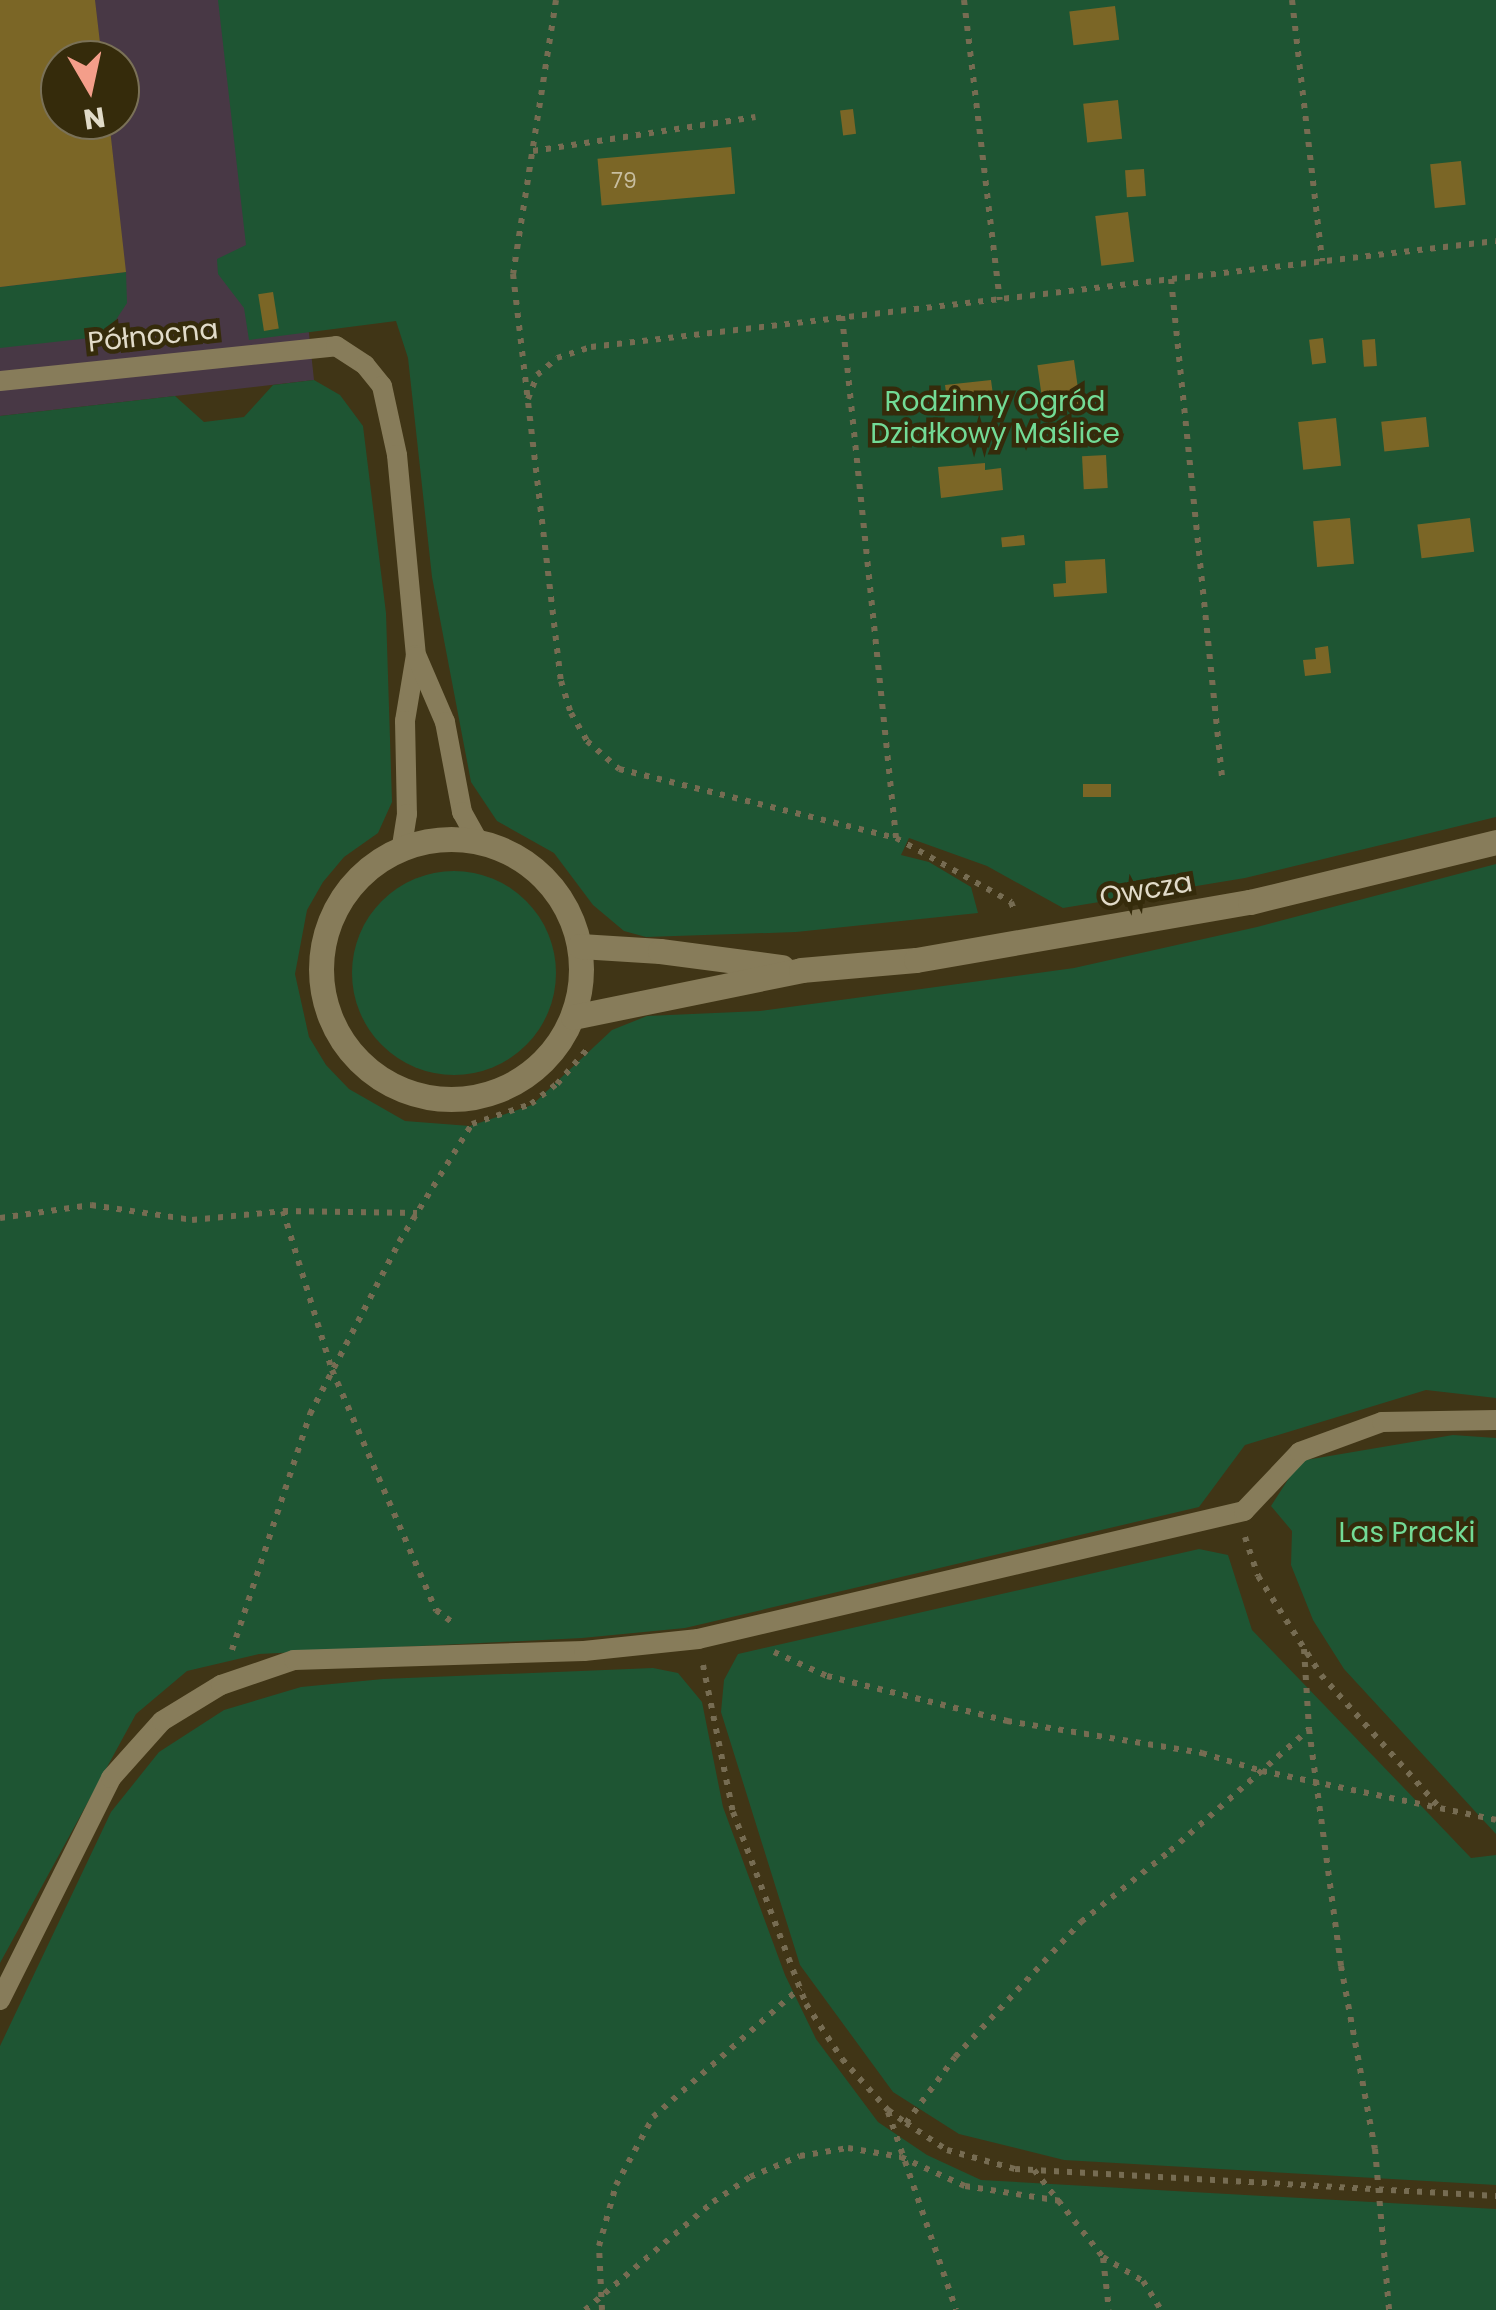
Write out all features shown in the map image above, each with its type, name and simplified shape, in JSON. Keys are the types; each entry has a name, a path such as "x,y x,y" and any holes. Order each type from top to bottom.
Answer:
{"street":[{"path":"438,838 478,841 514,854 545,878 568,910 580,946 582,982 573,1017 551,1054 518,1082 478,1097 436,1099 394,1088 359,1064 333,1029 320,989 321,946 335,906 362,872 401,850 438,838"},
{"name":"Owcza","path":"573,1017 802,970 1031,942 1250,902 1496,842"},
{"name":"Owcza","path":"580,946 660,951 802,970"}],"lane":[{"name":"Północna","path":"0,380 336,346 365,364 382,386 397,455 416,655"},
{"path":"416,655 444,722 462,812 478,841"},
{"path":"401,850 407,814 405,721 416,655"},
{"path":"0,2000 111,1778 162,1721 221,1685 294,1660 494,1654 698,1640 1244,1511 1300,1452 1382,1422 1496,1420"}],"path":[{"path":"556,0 513,274 561,681 571,713 587,742 620,769 663,784 896,838 1010,902 1031,942"},
{"path":"964,0 1000,300"},
{"path":"1292,0 1322,261"},
{"path":"533,151 755,117"},
{"path":"528,400 537,375 547,366 591,346 1496,243"},
{"path":"1171,280 1222,777"},
{"path":"842,316 896,838"},
{"path":"221,1685 310,1414 418,1213 472,1124 531,1104 557,1084 601,1036"},
{"path":"0,1218 91,1204 192,1220 283,1211 418,1213"},
{"path":"283,1211 332,1370 436,1610 494,1654"},
{"path":"1244,1511 1246,1550 1320,1675 1442,1810"},
{"path":"731,1632 827,1676 1007,1721 1202,1752 1262,1770 1496,1820"},
{"path":"698,1640 732,1812 800,1988 842,2059 888,2110 948,2150 1033,2170 1496,2196"},
{"path":"1304,1650 1309,1730 1378,2189 1389,2310"},
{"path":"906,2122 955,2057 1081,1922 1309,1730"},
{"path":"602,2310 599,2246 616,2185 653,2117 800,1988"},
{"path":"888,2110 956,2310"},
{"path":"585,2310 712,2202 750,2176 800,2156 848,2148 901,2157 965,2186 1061,2200"},
{"path":"1033,2170 1061,2200 1103,2257 1142,2282 1161,2310"},
{"path":"1103,2257 1109,2310"}],"shaded area":[{"path":"0,0 273,0 314,380 0,416"}],"green space":[{"name":"Rodzinny Ogród Działkowy Maślice","path":"218,0 1496,0 1496,817 1245,878 1063,908 987,866 909,838 901,855 929,862 971,887 978,913 796,932 646,937 624,931 593,905 554,853 497,821 471,782 432,577 408,358 396,321 249,340 244,308 218,274 217,259 246,245"},
{"path":"126,272 127,303 110,329 90,338 0,348 0,287"},
{"path":"314,380 340,395 363,426 386,613 392,802 378,833 344,857 307,910 295,974 309,1037 326,1065 349,1089 405,1121 470,1126 532,1105 612,1030 647,1016 760,1011 1074,968 1257,927 1496,864 1496,1398 1426,1390 1245,1445 1199,1507 685,1628 582,1638 259,1654 187,1671 136,1714 0,1963 0,416 175,396 204,422 244,417 273,385"},
{"path":"454,871 493,879 526,901 548,934 556,973 548,1012 526,1045 493,1067 454,1075 415,1067 382,1045 360,1012 352,973 360,934 382,901 415,879"},
{"name":"Las Pracki","path":"1453,1435 1496,1438 1496,1834 1344,1669 1313,1620 1291,1565 1292,1531 1271,1506 1300,1461"},
{"path":"1199,1549 1228,1555 1252,1630 1471,1858 1496,1855 1496,2185 1064,2160 959,2134 893,2092 800,1965 721,1712 724,1680 738,1654"},
{"path":"653,1668 678,1673 702,1702 723,1807 785,1975 816,2039 878,2122 927,2155 981,2180 1496,2209 1496,2310 0,2310 0,2046 111,1812 159,1752 224,1710 301,1687 383,1679"}],"building":[{"path":"0,0 95,0 100,40 40,40 40,140 111,140 126,272 0,287"},
{"path":"1115,6 1119,40 1073,45 1069,12"},
{"path":"1118,100 1122,139 1087,142 1083,104"},
{"path":"853,109 856,134 843,135 840,111"},
{"path":"731,147 735,194 602,206 598,159"},
{"path":"1461,161 1466,205 1435,208 1430,164"},
{"path":"1144,169 1146,196 1127,197 1125,170"},
{"path":"1128,212 1134,262 1101,266 1095,216"},
{"path":"273,292 279,329 264,331 258,294"},
{"path":"1323,338 1326,363 1312,365 1309,340"},
{"path":"1375,339 1377,366 1364,367 1362,340"},
{"path":"1074,360 1080,405 1044,410 1037,365"},
{"path":"991,380 995,410 961,413 959,405 948,406 945,385"},
{"path":"1426,417 1429,447 1384,452 1381,422"},
{"path":"1336,418 1341,466 1303,470 1298,422"},
{"path":"1106,455 1108,488 1084,489 1082,456"},
{"path":"985,463 985,470 1001,468 1003,490 941,498 938,467"},
{"path":"1350,518 1354,564 1317,567 1313,521"},
{"path":"1470,518 1474,552 1422,558 1417,524"},
{"path":"1024,535 1025,545 1002,547 1001,537"},
{"path":"1105,559 1107,593 1054,597 1053,584 1066,583 1065,561"},
{"path":"1328,646 1331,673 1305,676 1303,660 1316,659 1315,648"},
{"path":"1083,784 1111,784 1111,797 1083,797"}]}
